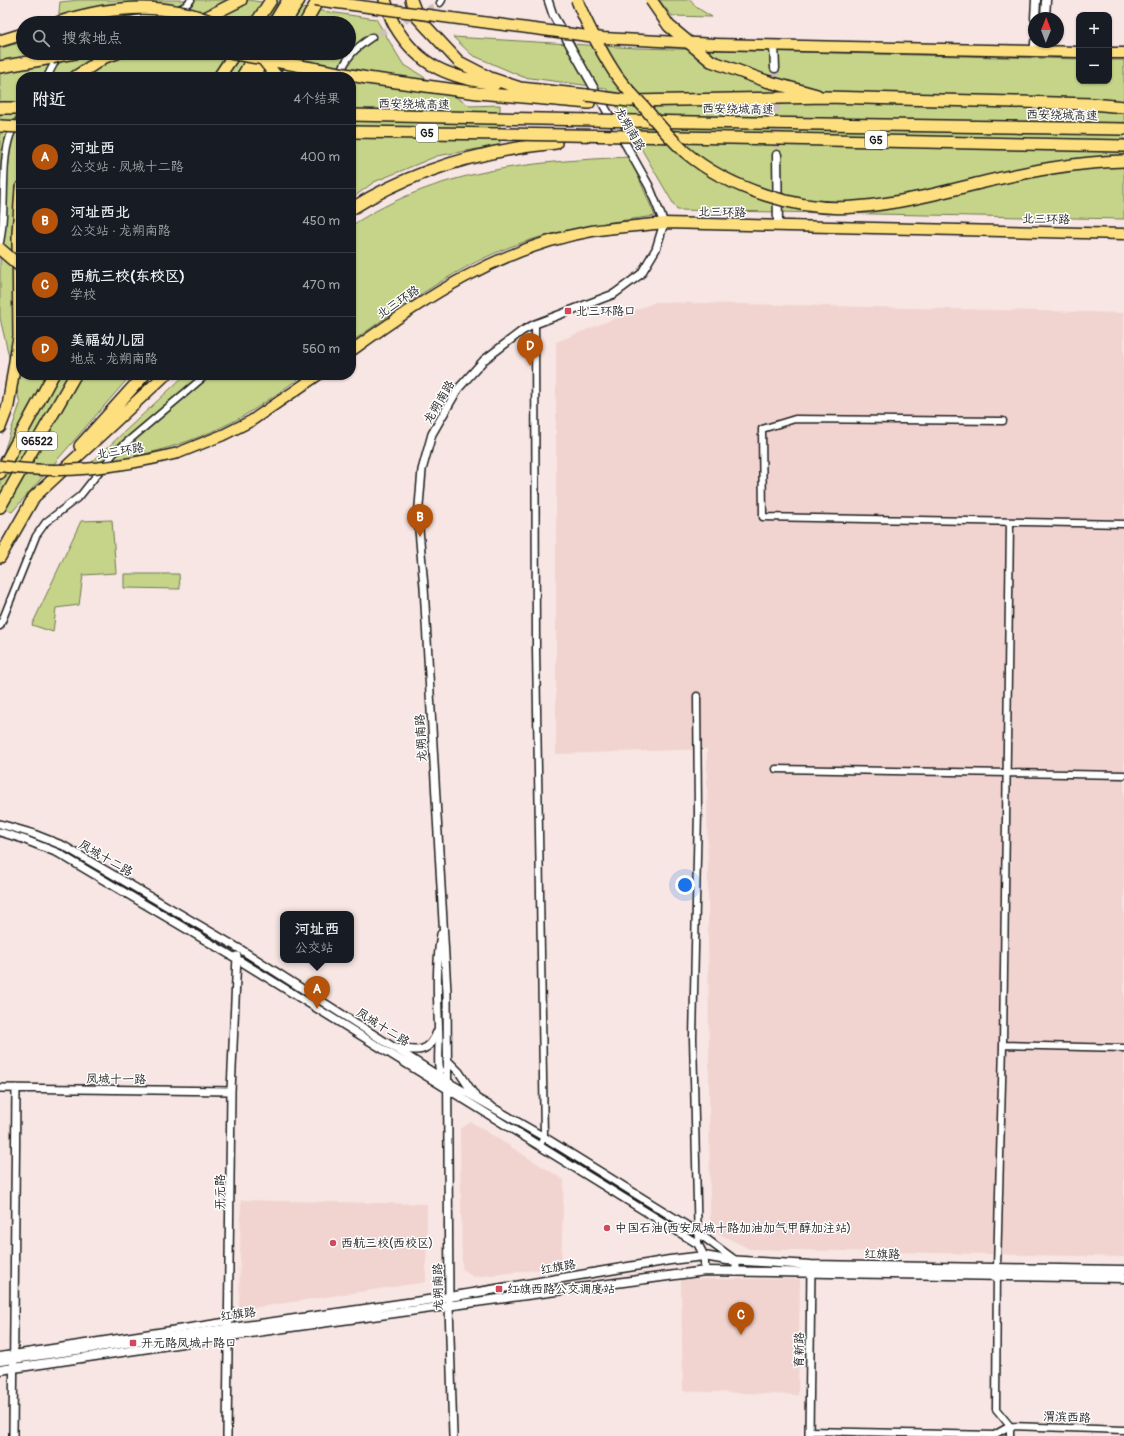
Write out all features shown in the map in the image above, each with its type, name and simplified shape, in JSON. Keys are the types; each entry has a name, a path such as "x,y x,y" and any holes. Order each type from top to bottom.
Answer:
{"highway":[{"path":"209,16 241,0"},
{"path":"261,16 271,0"},
{"path":"278,16 288,0"},
{"path":"289,16 299,0"},
{"path":"309,16 317,0 603,38 715,44 1028,47"},
{"path":"385,0 395,26 424,60 445,73 472,81 587,99"},
{"path":"411,0 418,18 459,62 490,78 520,88"},
{"path":"577,0 613,71 664,132 686,152 713,172 750,190 784,200 824,206 853,207 921,198 1033,170 1098,162 1124,161"},
{"path":"651,0 669,26 711,61 766,81 826,97"},
{"path":"82,16 119,8 140,7 179,10 199,16"},
{"path":"0,41 16,36"},
{"path":"1048,48 1076,52"},
{"path":"1112,53 1124,53"},
{"path":"0,67 34,60"},
{"path":"82,72 99,60"},
{"path":"222,72 230,60"},
{"path":"245,72 253,60"},
{"path":"263,60 273,72"},
{"path":"256,72 263,60"},
{"path":"268,60 334,72"},
{"path":"287,72 291,60"},
{"path":"356,76 478,92 628,102 826,97 1092,104 1124,107"},
{"path":"0,108 16,108"},
{"name":"西安绕城高速","path":"356,115 1124,129"},
{"path":"0,126 16,127"},
{"name":"G5","path":"356,132 1124,146"},
{"path":"356,207 374,195 405,180 439,167 492,152 556,143 629,136"},
{"name":"北三环路","path":"356,347 405,312 451,283 495,262 548,242 591,231 664,223 1124,234"},
{"path":"0,249 16,263"},
{"path":"0,428 8,406 16,355"},
{"name":"G6522","path":"0,473 50,380"},
{"name":"G6522","path":"0,507 71,380"},
{"path":"0,558 34,497 139,380"},
{"path":"34,497 161,380"},
{"name":"北三环路","path":"0,466 29,470 73,471 111,467 178,453 224,435 251,421 311,380"}],"main road":[{"path":"1035,12 1036,0"},
{"path":"1045,12 1046,0"},
{"path":"774,45 774,68"},
{"path":"777,155 778,226"},
{"name":"红旗路","path":"0,1370 230,1336 449,1301 670,1260 704,1256 811,1269"},
{"name":"红旗路","path":"0,1361 14,1357 146,1341 230,1324 449,1301 705,1271 736,1272 811,1269 997,1272 1124,1278"},
{"name":"红旗路","path":"997,1272 1124,1270"}],"street":[{"path":"154,16 172,13 185,6 191,0"},
{"name":"龙朔南路","path":"453,1436 449,1301 448,1060 445,947 442,926 424,587 418,518 422,470 432,434 458,389 484,360 522,331 535,324 614,294 641,274 656,249 664,223 649,186 553,15 548,0"},
{"path":"356,47 372,37"},
{"path":"50,72 56,60"},
{"path":"340,72 346,60"},
{"path":"0,242 3,229 6,156 10,136 16,126"},
{"path":"535,324 536,641 544,1137 540,1145"},
{"path":"0,626 36,536 46,522 80,496 114,453 200,380"},
{"path":"1003,421 795,419 762,429 763,517 1010,523 1124,524"},
{"path":"1010,523 1003,1045 997,1272 996,1409 1010,1426 1010,1436"},
{"path":"697,696 698,812 693,1038 697,1232 698,1244 704,1256 705,1271"},
{"path":"776,769 1124,775"},
{"name":"凤城十二路","path":"0,824 31,832 64,846 237,948 448,1082 544,1137 697,1232 736,1261"},
{"name":"凤城十二路","path":"0,832 23,839 58,853 237,959 698,1244"},
{"name":"龙朔南路","path":"442,926 438,952 438,1028 440,1076 447,1090"},
{"name":"开元路","path":"227,1436 230,1336 231,1091 237,948"},
{"path":"394,1047 416,1051 424,1049 433,1044 438,1028"},
{"path":"1003,1045 1124,1048"},
{"path":"448,1060 459,1072 476,1098"},
{"name":"凤城十一路","path":"0,1088 231,1091"},
{"path":"13,1436 15,1368 16,1088"},
{"path":"736,1261 736,1272"},
{"name":"育新路","path":"809,1434 811,1269"},
{"path":"0,1356 14,1357"},
{"path":"809,1434 994,1435 1010,1426"},
{"name":"渭滨西路","path":"1010,1426 1124,1430"}],"shaded area":[{"path":"656,302 1124,313 1124,1257 749,1249 710,1229 707,749 556,754 556,342"},
{"name":"红旗西路公交调度站","path":"471,1122 564,1180 561,1267 473,1277 462,1268 460,1129"},
{"name":"西航三校(西校区)","path":"241,1200 427,1204 426,1282 239,1310"},
{"path":"681,1279 800,1279 798,1395 683,1391"}],"green space":[{"path":"79,0 248,0 356,16 59,16 60,2"},
{"path":"659,0 691,0 696,7 712,17 672,16"},
{"path":"356,16 376,19 403,64 470,106 500,105 500,145 437,156 374,182 356,195 356,72 16,72 16,380 127,380 12,512 0,506 0,463 20,404 0,318 0,48 16,44 16,60 356,60"},
{"path":"453,37 636,48 1076,59 1076,84 1112,84 1112,60 1124,60 1124,219 677,210 606,88 523,77 472,55"},
{"path":"630,157 655,216 571,229 521,243 499,252 476,262 433,286 356,338 356,223 384,207 417,192 450,180 520,166"},
{"path":"180,380 297,380 248,413 223,427 168,448 110,461 91,463"},
{"path":"112,520 116,573 83,575 79,605 56,608 53,632 32,625 81,521"},
{"path":"124,574 179,574 180,589 124,588"}],"tunnel":[{"path":"372,37 440,3"},
{"path":"775,68 777,155"}],"place":[{"name":"北三环路口","path":"568,311"},
{"name":"美福幼儿园","path":"530,366"},
{"name":"河址西北","path":"420,537"},
{"name":"河址西","path":"317,1009"},
{"name":"中国石油(西安凤城十路加油加气甲醇加注站)","path":"607,1228"},
{"name":"西航三校(西校区)","path":"333,1243"},
{"name":"红旗西路公交调度站","path":"499,1289"},
{"name":"西航三校(东校区)","path":"741,1335"},
{"name":"开元路凤城十路口","path":"133,1343"}]}
